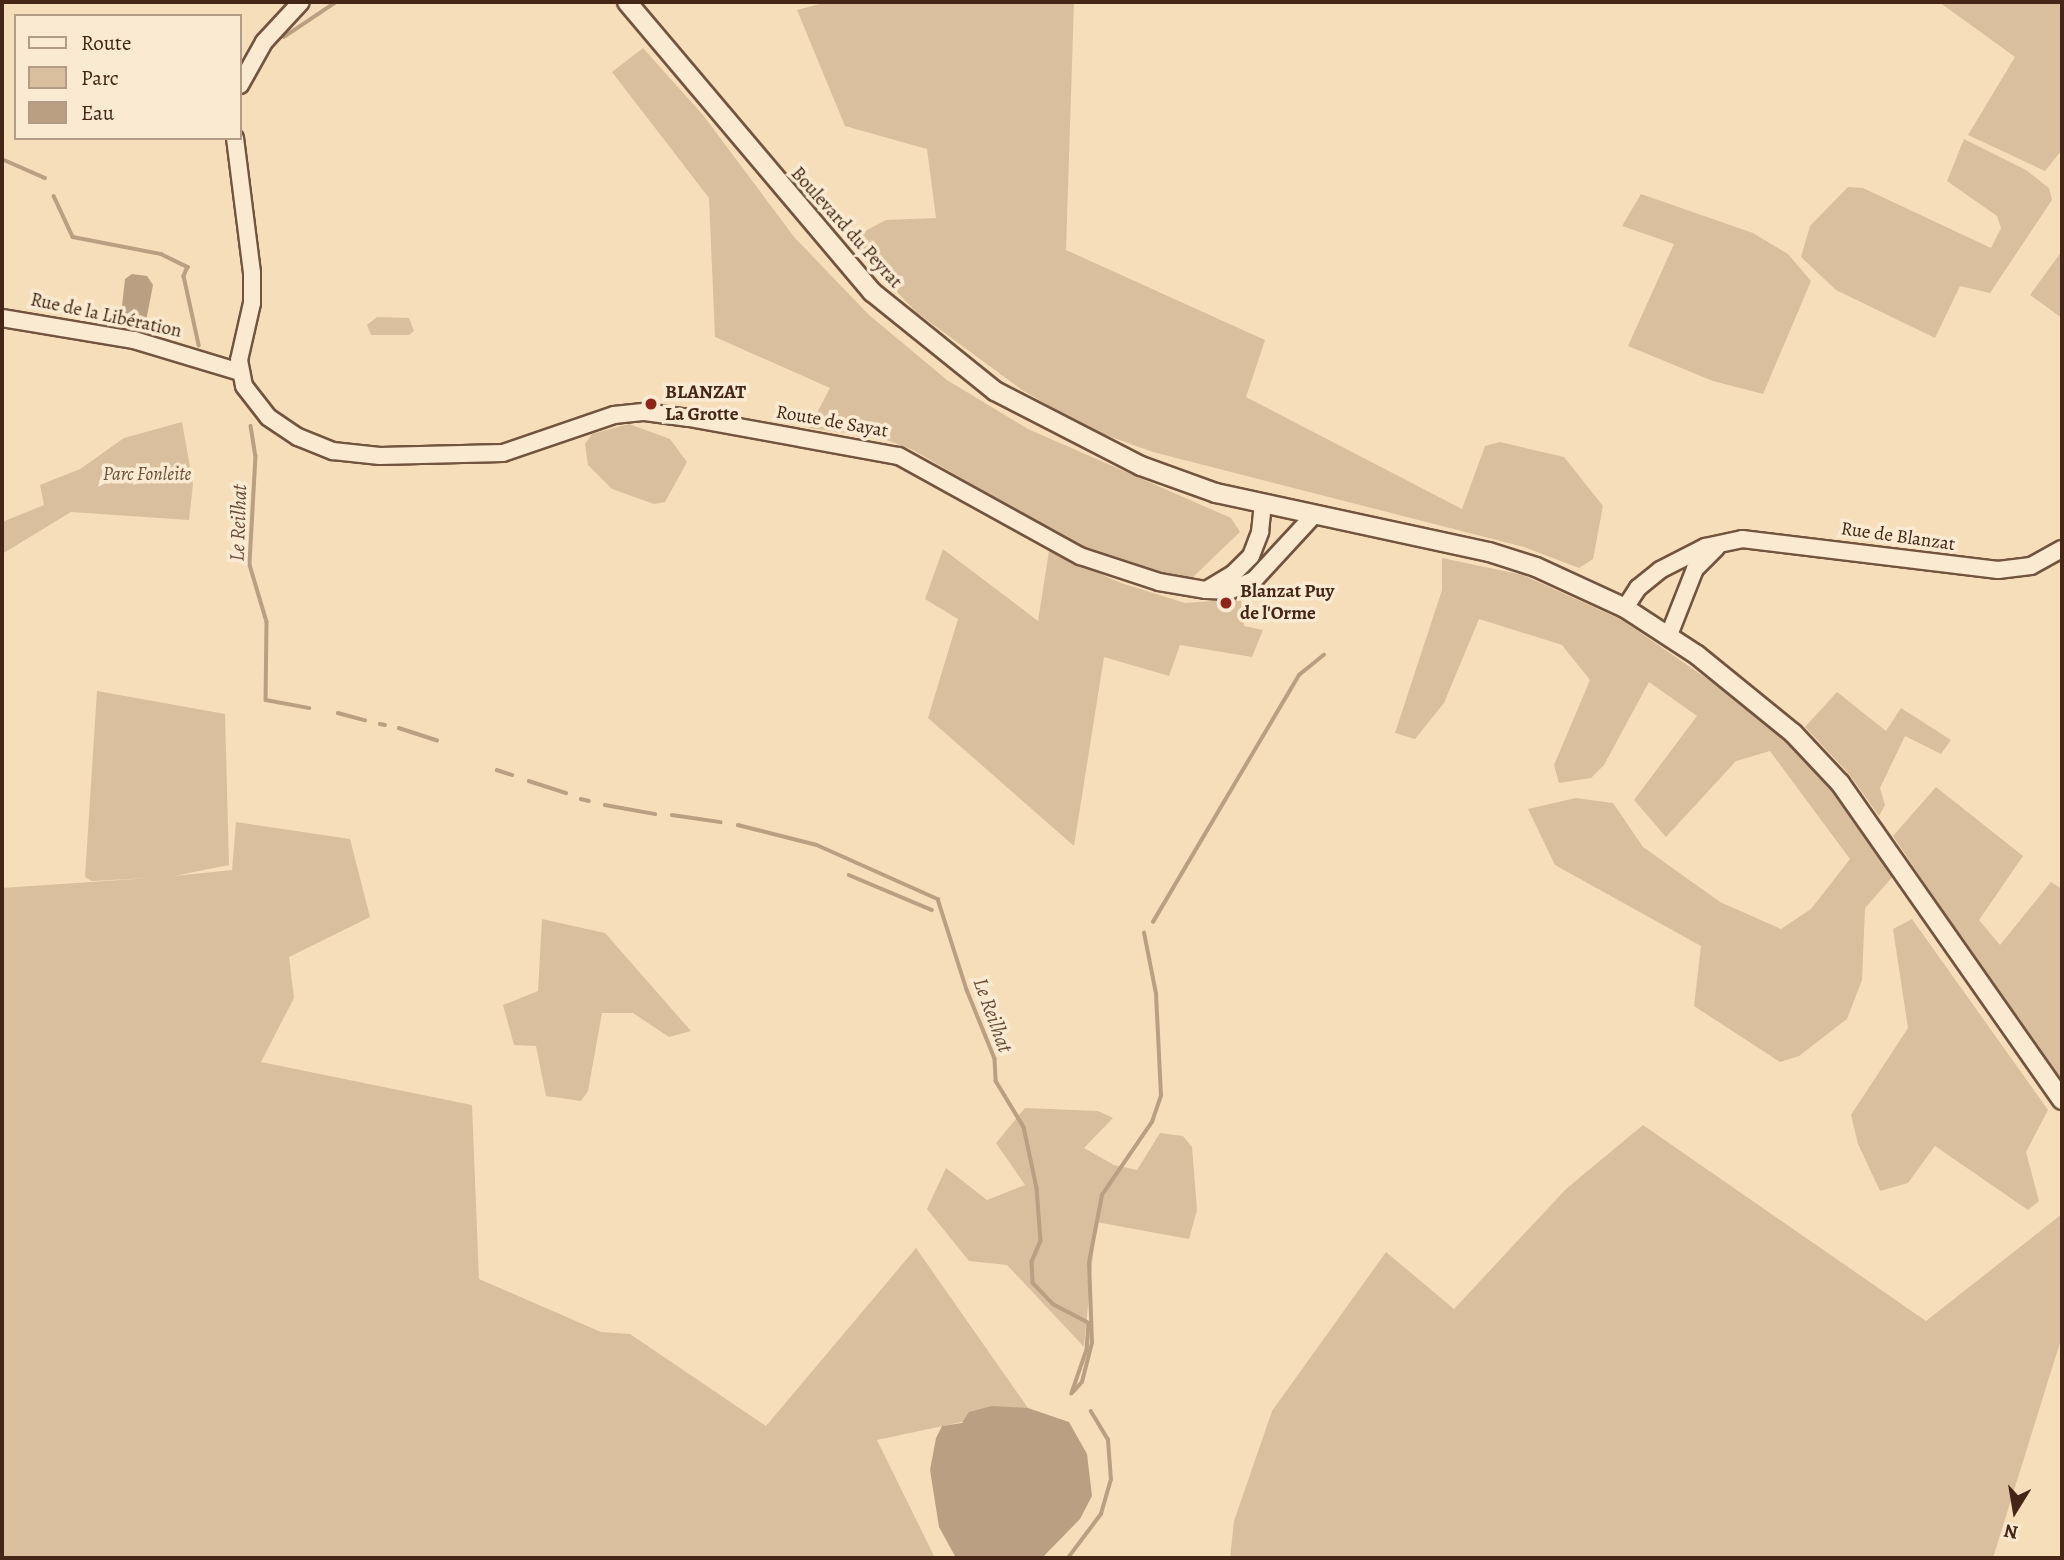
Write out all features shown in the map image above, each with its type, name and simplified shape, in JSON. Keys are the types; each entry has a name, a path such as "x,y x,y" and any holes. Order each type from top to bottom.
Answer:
{"main road":[{"name":"Boulevard du Peyrat","path":"627,2 691,73 824,240 872,292 928,341 995,391 1069,432 1141,466 1263,504 1489,552 1560,576 1625,608 1669,635 1793,733 1840,783 2062,1100"}],"street":[{"path":"242,81 264,42 301,2"},
{"path":"235,140 252,273 252,303 240,372"},
{"name":"Rue de la Libération","path":"2,318 134,340 240,372"},
{"name":"Route de Sayat","path":"240,372 244,386 268,417 298,437 356,455 503,453 614,415 645,412 873,449 923,467 1080,556 1159,582 1206,590 1229,591 1254,580 1314,514"},
{"path":"1206,590 1251,556 1263,504"},
{"name":"Rue de Blanzat","path":"1625,608 1638,588 1660,570 1723,543 1765,539 1998,570 2031,566 2062,549"},
{"path":"1669,635 1695,569 1723,543"}],"green space":[{"path":"827,2 1074,2 1066,250 1265,340 1246,397 1462,509 1485,446 1500,442 1564,457 1603,506 1593,559 1579,568 1524,547 1153,452 1089,429 1022,390 916,312 848,240 886,220 936,218 927,149 845,126 797,10"},
{"path":"1939,2 2062,2 2062,150 2045,171 1968,135 2015,57"},
{"path":"643,48 703,115 795,238 869,315 947,380 1028,429 1231,518 1240,532 1192,578 1155,573 1085,550 913,450 879,437 809,428 830,388 715,337 709,198 612,72"},
{"path":"1964,139 2026,170 2049,188 2052,200 1990,293 1960,286 1935,338 1836,290 1801,257 1810,226 1848,187 1863,188 1991,248 2001,228 1997,216 1947,181"},
{"path":"1641,194 1753,233 1788,254 1811,281 1763,394 1713,381 1628,346 1674,244 1622,226"},
{"path":"2062,251 2062,318 2030,295"},
{"path":"377,317 409,318 414,331 409,335 371,335 367,325"},
{"name":"Parc Fonleite","path":"182,422 193,484 189,520 71,512 2,554 2,522 44,505 40,485 80,469 124,438"},
{"path":"629,424 670,439 687,462 665,502 654,504 612,489 588,465 585,444 592,434"},
{"path":"943,549 1038,621 1049,551 1121,583 1185,603 1241,599 1244,626 1263,630 1252,657 1180,645 1169,676 1104,657 1074,846 928,718 958,619 925,599"},
{"path":"1442,558 1523,575 1622,620 1764,718 1807,756 1896,873 1865,908 1862,980 1847,1019 1799,1056 1780,1062 1694,1006 1701,946 1555,865 1528,809 1576,798 1613,803 1643,847 1720,902 1781,929 1811,909 1850,859 1770,751 1736,761 1666,837 1634,800 1697,716 1649,682 1604,765 1591,778 1559,783 1554,765 1590,680 1562,645 1479,619 1444,703 1415,739 1395,733 1442,590"},
{"path":"97,691 225,714 229,865 174,876 232,870 236,822 350,839 370,917 289,957 294,998 261,1062 472,1105 479,1279 601,1332 630,1334 766,1426 916,1248 1028,1408 877,1440 935,1558 2,1558 2,888 150,878 92,881 85,877"},
{"path":"1837,692 1886,731 1901,708 1951,740 1941,754 1905,736 1880,788 1885,805 1879,816 1849,774 1805,727"},
{"path":"1936,787 2023,856 1979,920 2000,945 2051,882 2062,889 2062,1081 2024,1032 1893,836"},
{"path":"542,919 605,933 691,1031 669,1037 633,1013 602,1013 588,1091 581,1101 546,1096 536,1046 514,1045 503,1005 538,991"},
{"path":"1912,919 2048,1110 2026,1152 2039,1201 2028,1210 1935,1146 1908,1183 1880,1191 1858,1144 1851,1115 1908,1028 1893,929"},
{"path":"1025,1108 1098,1111 1113,1118 1084,1148 1114,1165 1137,1170 1160,1133 1183,1136 1192,1147 1197,1210 1189,1239 1096,1222 1084,1347 1007,1265 969,1261 927,1209 946,1168 987,1200 1025,1185 996,1143"},
{"path":"1643,1125 1926,1321 2062,1214 2062,1336 1993,1558 1230,1558 1234,1521 1272,1411 1386,1252 1454,1309 1566,1189"}],"water":[{"path":"132,274 147,276 153,285 146,321 138,325 126,323 121,315 125,279"},
{"path":"992,1406 1028,1408 1069,1422 1087,1454 1092,1496 1080,1519 1042,1558 956,1558 939,1527 930,1470 936,1438 942,1426 962,1423 969,1412"}],"waterway":[{"path":"284,37 336,2"},
{"name":"Le Reilhat","path":"2,159 45,178"},
{"name":"Le Reilhat","path":"54,196 73,237 161,254 188,267 184,276 199,345"},
{"name":"Le Reilhat","path":"251,426 256,456 250,565 267,622 266,700 309,708"},
{"path":"1153,922 1299,675 1324,655"},
{"name":"Le Reilhat","path":"338,713 365,720"},
{"name":"Le Reilhat","path":"380,724 385,725"},
{"name":"Le Reilhat","path":"399,728 437,740"},
{"name":"Le Reilhat","path":"497,770 512,775"},
{"name":"Le Reilhat","path":"529,781 566,793"},
{"name":"Le Reilhat","path":"581,799 589,801"},
{"name":"Le Reilhat","path":"605,805 655,814"},
{"name":"Le Reilhat","path":"672,815 720,822"},
{"name":"Le Reilhat","path":"738,825 817,845 938,899 967,990 995,1059 996,1081 1024,1127 1037,1188 1041,1241 1032,1262 1033,1283 1053,1304 1089,1323 1087,1350 1072,1393"},
{"path":"849,875 932,910"},
{"path":"1073,1392 1082,1382 1092,1343 1089,1263 1102,1195 1152,1122 1161,1096 1156,994 1144,933"},
{"name":"Le Reilhat","path":"1068,1558 1101,1514 1111,1480 1108,1440 1091,1412"}],"place":[{"name":"BLANZAT La Grotte","path":"651,404"},
{"name":"Blanzat Puy de l'Orme","path":"1226,603"}]}
